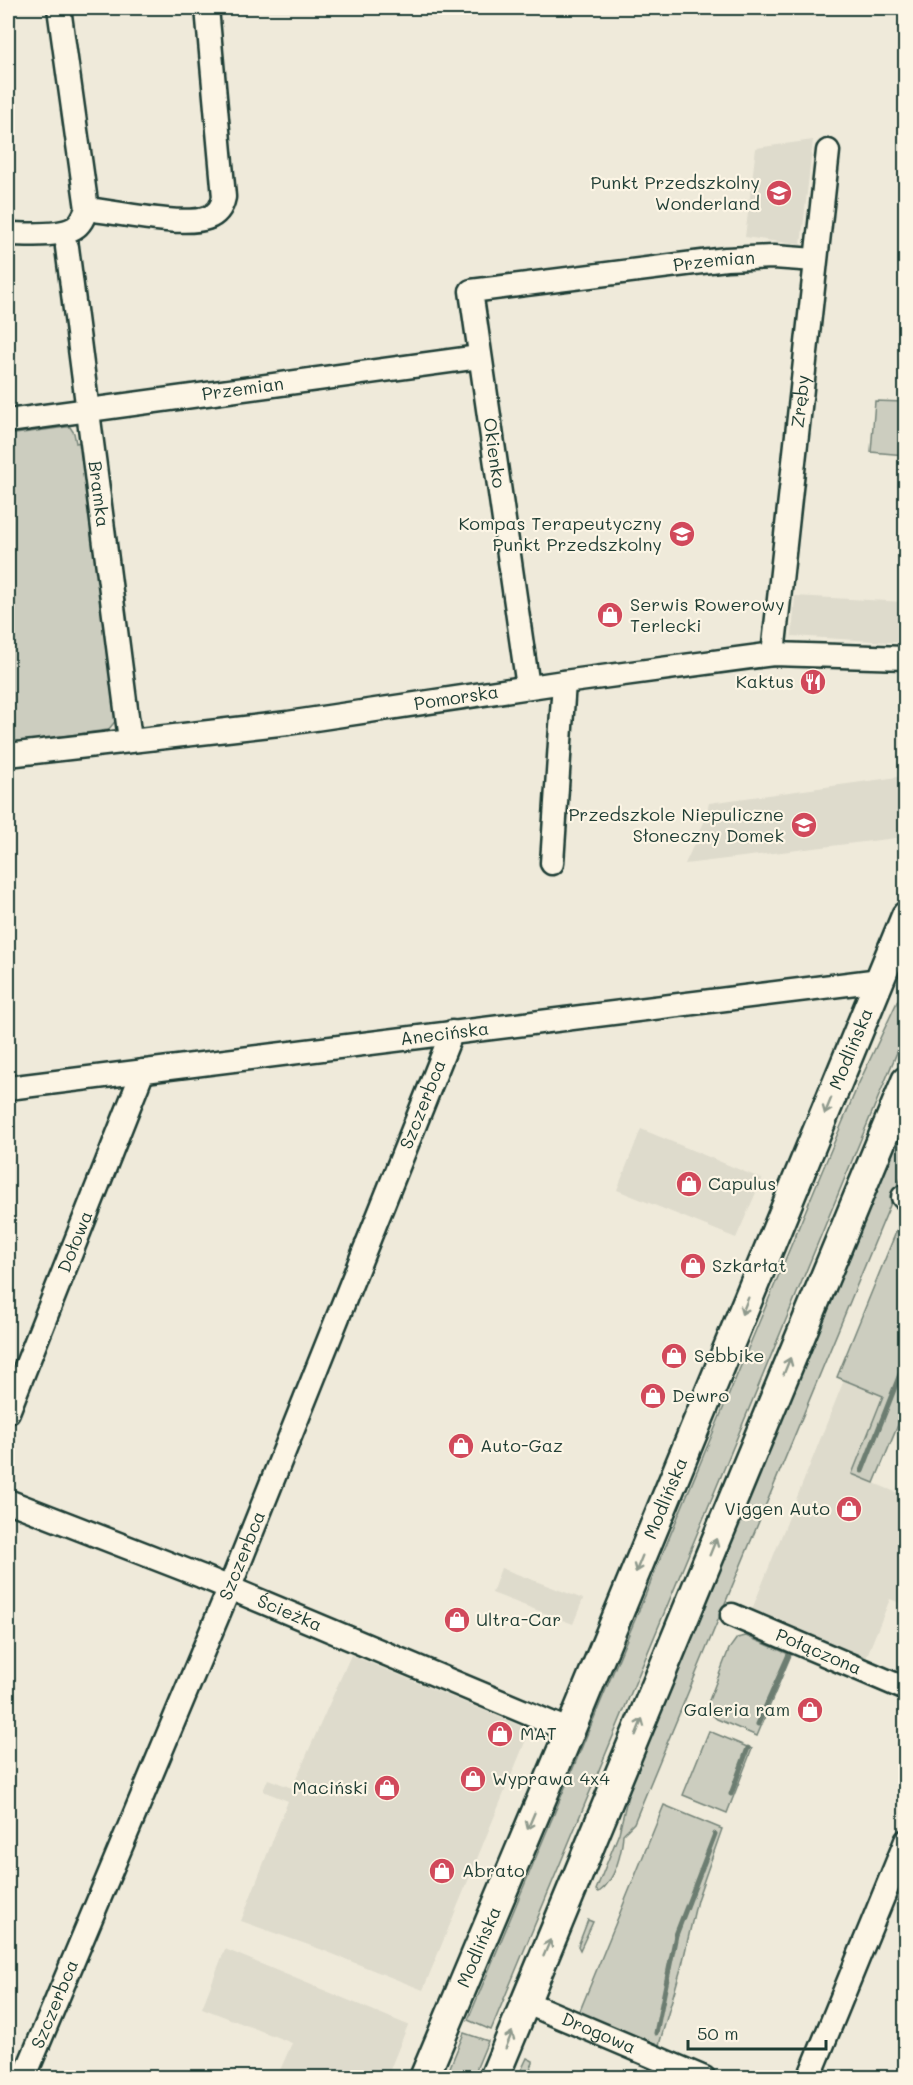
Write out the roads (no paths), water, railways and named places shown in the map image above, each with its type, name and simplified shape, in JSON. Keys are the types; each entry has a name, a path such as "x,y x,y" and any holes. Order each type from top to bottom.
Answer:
{"main road":[{"name":"Modlińska","path":"424,2078 570,1731 906,916"},
{"path":"494,2078 906,1081"}],"street":[{"path":"8,234 44,234 74,228 82,220 87,208 59,8"},
{"path":"87,208 164,219 197,220 207,218 220,209 224,197 207,8"},
{"name":"Zręby","path":"773,654 828,152"},
{"name":"Bramka","path":"67,247 130,740"},
{"name":"Przemian","path":"471,291 726,259 774,257 815,260"},
{"name":"Okienko","path":"471,291 528,687"},
{"name":"Przemian","path":"8,421 479,357"},
{"name":"Pomorska","path":"8,756 288,723 528,687 773,654 906,658"},
{"path":"552,863 564,682"},
{"name":"Anecińska","path":"8,1088 880,980"},
{"name":"Szczerbca","path":"24,2078 229,1588 452,1032"},
{"name":"Dołowa","path":"8,1412 143,1071"},
{"name":"Ścieżka","path":"8,1501 229,1588 570,1731"},
{"name":"Połączona","path":"732,1615 906,1689"},
{"path":"809,2078 906,1841"},
{"name":"Drogowa","path":"525,2002 704,2078"}],"waterway":[{"path":"862,1471 906,1359"},
{"path":"758,1724 790,1652"},
{"path":"731,1794 748,1748"},
{"path":"656,2033 676,1935 715,1834"},
{"path":"648,2078 649,2072"}],"place":[{"name":"Punkt Przedszkolny Wonderland","path":"779,193"},
{"name":"Kompas Terapeutyczny Punkt Przedszkolny","path":"682,534"},
{"name":"Serwis Rowerowy Terlecki","path":"610,615"},
{"name":"Kaktus","path":"813,682"},
{"name":"Przedszkole Niepuliczne Słoneczny Domek","path":"804,825"},
{"name":"Capulus","path":"689,1184"},
{"name":"Szkarłat","path":"693,1266"},
{"name":"Sebbike","path":"674,1356"},
{"name":"Dewro","path":"653,1396"},
{"name":"Auto-Gaz","path":"461,1446"},
{"name":"Viggen Auto","path":"849,1509"},
{"name":"Ultra-Car","path":"457,1620"},
{"name":"Galeria ram","path":"810,1710"},
{"name":"MAT","path":"500,1734"},
{"name":"Wyprawa 4x4","path":"473,1779"},
{"name":"Maciński","path":"387,1788"},
{"name":"Abrato","path":"442,1871"}]}
